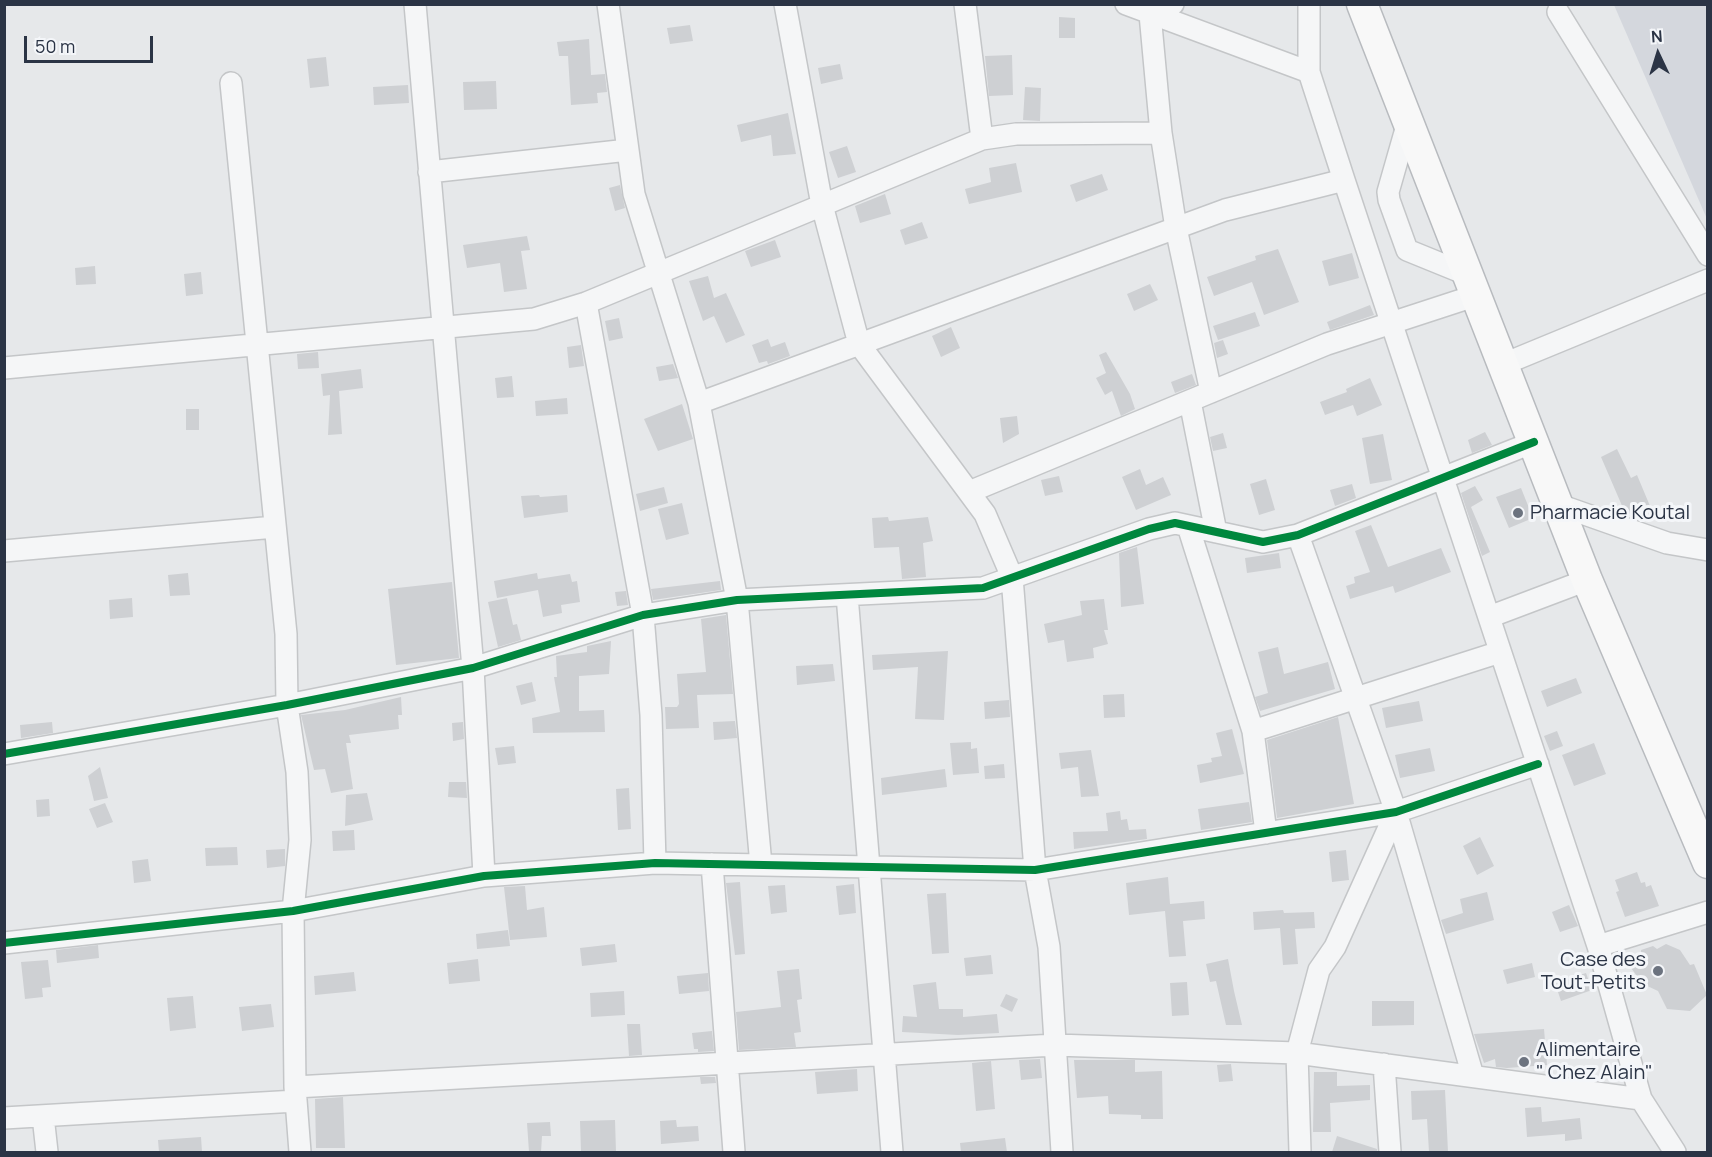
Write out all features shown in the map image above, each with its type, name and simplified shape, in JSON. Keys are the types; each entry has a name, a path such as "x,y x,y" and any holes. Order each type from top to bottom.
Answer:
{"highway":[{"path":"1362,4 1470,285 1504,364 1587,579 1707,863"}],"street":[{"path":"415,4 472,668 484,876"},
{"path":"608,4 634,194 699,403 737,600 762,865"},
{"path":"785,4 822,205 859,345 985,514 1012,577 1035,870 1049,947 1062,1152"},
{"path":"965,4 982,139"},
{"path":"1126,4 1309,72"},
{"path":"1150,14 1173,4"},
{"path":"1308,4 1309,72 1598,946 1641,1099 1675,1152"},
{"path":"1558,12 1707,255"},
{"path":"1150,14 1161,133 1176,228 1211,392"},
{"path":"231,83 286,634 287,705 297,772 300,840 293,911 295,1094 300,1152"},
{"path":"1408,122 1388,192 1407,250 1470,285"},
{"path":"4,368 534,319 586,303 982,139 1016,134 1161,133"},
{"path":"429,172 628,150"},
{"path":"699,403 1225,210 1344,180"},
{"path":"1504,364 1707,280"},
{"path":"969,492 1327,344 1391,323 1470,285"},
{"path":"586,303 643,615 651,715 655,863"},
{"path":"1190,400 1216,532"},
{"path":"4,754 287,705 472,668 643,615 737,600 982,588 1149,529 1175,523 1263,542 1298,535 1534,442"},
{"path":"1559,504 1667,543 1707,550"},
{"path":"4,551 275,526"},
{"path":"1188,526 1253,731 1266,833"},
{"path":"1298,535 1396,812 1473,1076"},
{"path":"1489,616 1587,579"},
{"path":"847,595 892,1152"},
{"path":"1253,731 1500,652"},
{"path":"4,942 293,911 484,876 655,863 1035,870 1396,812 1538,764"},
{"path":"1300,1152 1298,1053 1319,970 1335,947 1396,812"},
{"path":"712,864 734,1152"},
{"path":"1598,946 1707,912"},
{"path":"4,1118 295,1094 727,1063 1055,1045 1298,1053 1641,1099"},
{"path":"1384,1064 1390,1152"},
{"path":"43,1116 47,1152"}],"shaded area":[{"path":"1614,5 1707,5 1707,219"}],"building":[{"path":"1059,17 1075,18 1075,38 1059,38"},
{"path":"690,25 693,41 670,44 667,28"},
{"path":"589,39 591,75 605,74 607,92 597,93 598,103 571,105 568,56 559,56 557,42"},
{"path":"1012,55 1013,95 989,96 985,56"},
{"path":"326,57 329,86 310,88 307,59"},
{"path":"840,64 843,79 821,84 818,68"},
{"path":"496,81 497,109 464,110 463,82"},
{"path":"408,85 409,103 374,105 373,87"},
{"path":"1025,87 1041,88 1040,121 1023,120"},
{"path":"788,113 796,154 773,156 771,135 741,142 737,125"},
{"path":"847,146 856,172 838,178 829,152"},
{"path":"1016,163 1022,192 969,204 965,189 991,182 989,168"},
{"path":"1102,174 1108,190 1076,202 1070,185"},
{"path":"620,185 625,208 615,211 609,188"},
{"path":"885,194 891,214 860,223 855,206"},
{"path":"922,222 928,238 905,245 900,230"},
{"path":"527,236 530,250 521,251 527,289 504,292 500,263 467,268 463,245"},
{"path":"775,240 781,257 751,267 745,251"},
{"path":"1278,249 1299,302 1264,315 1252,282 1214,296 1207,277 1256,260 1255,256"},
{"path":"1352,253 1359,278 1329,286 1322,261"},
{"path":"95,266 96,284 76,285 75,268"},
{"path":"201,272 203,294 186,296 184,274"},
{"path":"708,276 714,298 726,293 745,335 726,343 714,316 703,321 689,281"},
{"path":"1150,284 1158,300 1134,311 1127,294"},
{"path":"1370,305 1374,315 1330,330 1327,322"},
{"path":"1255,312 1260,326 1218,340 1213,326"},
{"path":"619,318 623,338 609,341 605,321"},
{"path":"951,327 960,348 941,357 932,336"},
{"path":"768,339 771,347 785,342 790,356 768,364 767,361 759,363 752,345"},
{"path":"1223,340 1228,354 1217,358 1214,343"},
{"path":"581,345 584,366 569,368 567,347"},
{"path":"318,352 319,368 298,369 297,354"},
{"path":"1106,352 1130,394 1135,409 1121,416 1112,391 1105,395 1096,378 1106,373 1099,355"},
{"path":"673,364 678,378 659,381 656,367"},
{"path":"361,369 363,388 339,391 342,434 328,435 330,395 323,396 321,374"},
{"path":"1192,374 1196,385 1175,393 1171,382"},
{"path":"512,376 514,397 497,398 495,378"},
{"path":"1370,378 1382,405 1357,416 1353,405 1325,415 1320,402 1347,392 1346,389"},
{"path":"567,398 568,414 536,416 535,401"},
{"path":"682,404 693,439 658,451 644,419"},
{"path":"186,409 199,409 199,430 186,430"},
{"path":"1017,416 1019,434 1003,443 1000,418"},
{"path":"1485,432 1492,445 1472,453 1468,440"},
{"path":"1223,433 1227,448 1213,451 1210,437"},
{"path":"1383,434 1392,480 1370,484 1362,438"},
{"path":"1617,449 1631,478 1637,475 1650,506 1626,515 1601,457"},
{"path":"1140,469 1146,485 1163,477 1171,495 1136,510 1122,477"},
{"path":"1059,476 1063,492 1045,496 1041,480"},
{"path":"1266,479 1275,510 1259,515 1250,484"},
{"path":"1352,484 1356,498 1335,506 1330,490"},
{"path":"1475,486 1483,500 1471,507 1490,552 1482,556 1461,493"},
{"path":"664,487 668,503 640,511 636,494"},
{"path":"1521,488 1533,518 1509,528 1496,497"},
{"path":"539,495 540,497 567,495 568,512 524,518 521,496"},
{"path":"682,503 689,534 666,540 658,509"},
{"path":"888,517 889,521 928,517 933,541 923,543 926,577 902,579 899,547 874,548 872,518"},
{"path":"1371,525 1388,567 1441,548 1451,572 1395,593 1393,586 1350,599 1346,586 1355,583 1354,577 1370,572 1355,531"},
{"path":"1137,547 1144,604 1121,607 1119,553"},
{"path":"1279,553 1281,568 1247,573 1245,558"},
{"path":"188,573 190,595 170,596 168,575"},
{"path":"537,573 538,579 570,574 572,582 577,581 580,602 561,605 562,613 543,617 538,590 497,598 494,581"},
{"path":"720,581 721,590 653,600 651,589"},
{"path":"452,582 459,658 396,665 388,589"},
{"path":"626,591 628,605 617,606 615,592"},
{"path":"132,598 133,617 110,619 109,600"},
{"path":"507,598 513,625 517,624 521,640 498,647 488,602"},
{"path":"1104,599 1108,630 1104,630 1108,644 1093,648 1094,658 1067,662 1064,640 1048,643 1044,624 1082,615 1080,601"},
{"path":"726,615 733,694 697,695 699,728 666,729 665,707 677,707 679,704 677,674 706,672 701,619"},
{"path":"611,641 609,674 579,676 579,711 604,710 605,732 533,733 532,718 560,712 554,677 557,677 556,656 587,652 587,646"},
{"path":"1278,647 1284,674 1328,662 1335,689 1260,711 1255,697 1268,693 1258,652"},
{"path":"948,651 944,720 915,719 918,667 873,670 872,655"},
{"path":"833,664 835,681 797,685 796,666"},
{"path":"1576,678 1582,693 1547,707 1541,691"},
{"path":"532,682 536,701 521,705 516,686"},
{"path":"1124,694 1125,717 1104,718 1103,695"},
{"path":"401,697 402,715 398,715 399,729 349,735 351,743 346,743 353,789 331,793 325,769 314,770 301,715 345,710"},
{"path":"1009,700 1010,717 985,719 984,702"},
{"path":"1419,701 1423,721 1386,728 1382,708"},
{"path":"1338,717 1354,804 1277,818 1267,740"},
{"path":"735,721 737,738 714,740 713,722"},
{"path":"52,722 53,733 21,738 20,725"},
{"path":"463,722 464,739 453,741 452,723"},
{"path":"1232,729 1244,774 1200,783 1197,765 1212,762 1211,758 1222,756 1216,733"},
{"path":"1557,731 1563,746 1550,751 1544,736"},
{"path":"971,742 971,749 977,748 979,773 953,775 950,743"},
{"path":"1594,743 1606,774 1574,786 1562,755"},
{"path":"514,746 516,763 498,765 495,748"},
{"path":"1430,748 1435,771 1400,778 1395,755"},
{"path":"1091,750 1099,796 1081,797 1078,767 1061,769 1059,753"},
{"path":"1004,764 1005,778 985,779 984,766"},
{"path":"100,767 108,798 94,801 88,776"},
{"path":"945,769 947,787 882,795 881,778"},
{"path":"449,782 466,782 467,798 448,797"},
{"path":"629,788 631,829 618,830 616,789"},
{"path":"367,793 373,820 345,826 346,795"},
{"path":"49,799 50,816 37,817 36,800"},
{"path":"1249,802 1252,822 1201,830 1198,809"},
{"path":"105,803 113,822 97,828 89,809"},
{"path":"1120,811 1121,820 1127,819 1129,830 1146,829 1147,839 1074,849 1073,832 1108,831 1106,813"},
{"path":"354,830 355,850 333,851 332,831"},
{"path":"1480,837 1494,866 1477,875 1463,846"},
{"path":"237,847 238,865 206,866 205,848"},
{"path":"285,849 285,866 267,868 266,850"},
{"path":"1346,850 1349,880 1332,882 1329,852"},
{"path":"148,859 151,881 134,883 132,861"},
{"path":"1637,872 1641,883 1645,882 1646,887 1651,885 1659,906 1625,917 1616,892 1619,891 1615,880"},
{"path":"1168,877 1170,904 1204,901 1205,919 1183,921 1186,956 1169,957 1165,911 1129,915 1126,883"},
{"path":"740,882 745,954 735,955 726,883"},
{"path":"854,884 856,913 839,915 836,886"},
{"path":"785,885 787,912 771,914 768,886"},
{"path":"525,886 527,910 544,907 547,937 510,940 504,887"},
{"path":"1487,892 1494,920 1446,934 1441,920 1463,913 1460,899"},
{"path":"946,893 949,953 932,954 927,894"},
{"path":"1569,905 1578,926 1560,932 1552,912"},
{"path":"1283,910 1284,913 1314,912 1315,928 1295,929 1298,964 1283,965 1280,928 1254,930 1253,912"},
{"path":"508,930 510,946 477,949 476,934"},
{"path":"615,944 617,962 582,966 580,948"},
{"path":"1666,944 1680,950 1690,965 1694,964 1707,995 1690,1011 1667,1009 1658,991 1643,984 1631,968 1641,956 1641,950 1653,946 1657,949"},
{"path":"98,945 99,958 57,963 56,950"},
{"path":"991,955 993,974 966,976 964,958"},
{"path":"478,959 480,981 449,984 447,963"},
{"path":"1228,959 1242,1025 1226,1025 1216,981 1210,982 1206,964"},
{"path":"48,960 51,987 42,988 43,997 25,999 21,962"},
{"path":"1532,963 1535,977 1507,984 1503,970"},
{"path":"799,969 802,999 797,1000 801,1032 794,1033 796,1047 739,1050 736,1012 781,1007 777,971"},
{"path":"354,972 356,991 315,995 314,976"},
{"path":"708,973 709,991 679,994 677,976"},
{"path":"1586,973 1592,990 1561,1001 1555,983"},
{"path":"936,982 939,1009 963,1009 963,1017 997,1014 999,1033 958,1035 902,1032 903,1016 917,1017 913,985"},
{"path":"1187,982 1189,1015 1172,1016 1170,983"},
{"path":"624,991 625,1015 591,1017 590,993"},
{"path":"1006,994 1018,999 1012,1012 1000,1006"},
{"path":"193,996 196,1028 170,1031 167,998"},
{"path":"1372,1001 1414,1001 1414,1025 1372,1026"},
{"path":"271,1004 274,1027 242,1031 239,1007"},
{"path":"627,1024 640,1024 642,1055 629,1056"},
{"path":"1544,1029 1547,1065 1507,1068 1496,1067 1495,1059 1484,1063 1474,1034"},
{"path":"712,1031 714,1051 698,1052 698,1049 694,1049 692,1033"},
{"path":"1040,1059 1042,1078 1021,1080 1019,1060"},
{"path":"1074,1060 1135,1060 1135,1072 1162,1071 1163,1119 1141,1119 1141,1115 1109,1114 1108,1096 1077,1098"},
{"path":"991,1061 995,1109 976,1111 972,1063"},
{"path":"1231,1064 1233,1081 1219,1082 1217,1065"},
{"path":"857,1069 858,1091 817,1094 815,1072"},
{"path":"1314,1072 1337,1072 1337,1086 1370,1085 1370,1100 1330,1103 1331,1132 1313,1132"},
{"path":"700,1077 715,1077 716,1083 701,1084"},
{"path":"1445,1090 1448,1152 1429,1152 1427,1119 1412,1120 1411,1091"},
{"path":"343,1097 345,1148 316,1148 315,1099"},
{"path":"1541,1107 1542,1122 1580,1118 1582,1139 1565,1141 1565,1134 1527,1137 1525,1108"},
{"path":"615,1120 616,1152 581,1152 580,1121"},
{"path":"676,1120 677,1127 698,1126 699,1141 661,1144 660,1121"},
{"path":"550,1122 551,1136 542,1136 541,1152 529,1152 527,1123"},
{"path":"1337,1136 1377,1149 1377,1152 1332,1152"},
{"path":"201,1137 202,1152 159,1152 158,1140"},
{"path":"1005,1138 1007,1152 961,1152 960,1143"}],"cycle path":[{"path":"4,754 287,705 473,668 643,615 737,600 983,588 1149,529 1175,523 1263,542 1298,535 1534,442"},
{"path":"4,943 293,911 484,876 655,863 1035,870 1396,812 1538,764"}],"place":[{"name":"Pharmacie Koutal","path":"1518,513"},
{"name":"Case des Tout-Petits","path":"1658,971"},
{"name":"Alimentaire \" Chez Alain\"","path":"1524,1062"}]}
